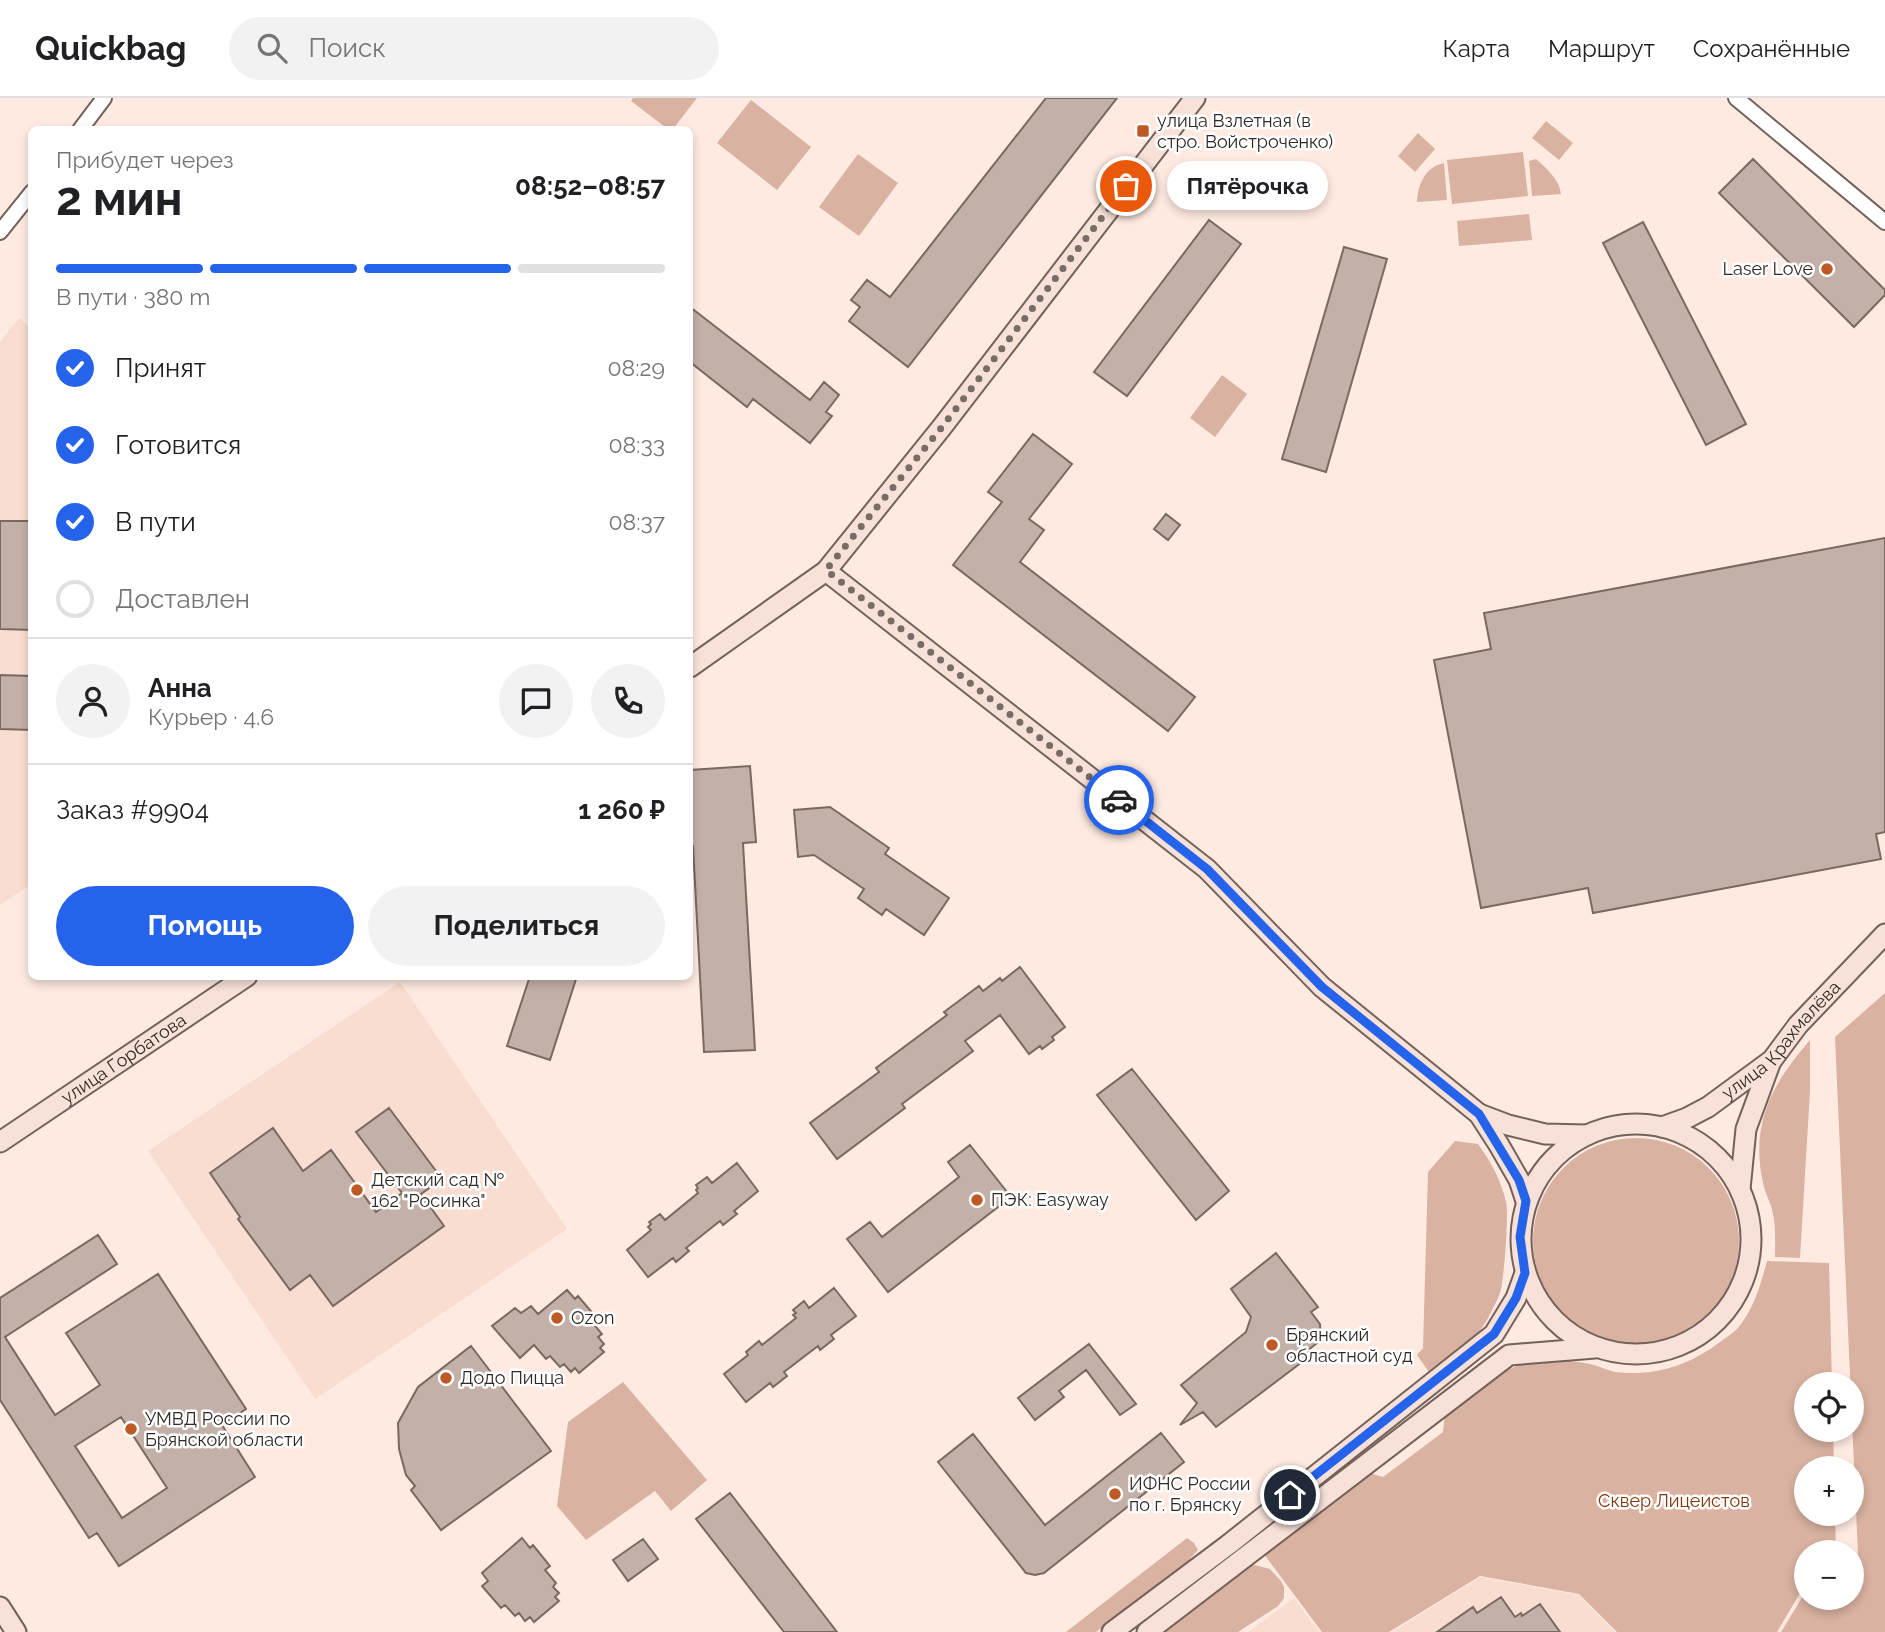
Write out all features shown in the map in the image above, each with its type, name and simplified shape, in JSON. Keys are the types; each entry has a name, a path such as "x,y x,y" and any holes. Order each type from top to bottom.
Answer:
{"main road":[{"path":"693,665 826,570 942,427 1195,98"},
{"path":"826,570 1207,869 1322,987 1479,1114 1508,1125 1545,1134 1586,1135"},
{"name":"улица Крахмалёва","path":"1662,1127 1708,1107 1772,1060 1798,1025 1885,934"},
{"name":"улица Горбатова","path":"0,1142 241,980"},
{"path":"1740,1189 1746,1129 1772,1060"},
{"path":"1479,1114 1519,1180 1526,1201"},
{"name":"улица Крахмалёва","path":"1624,1124 1662,1127 1687,1135 1708,1149 1726,1167 1740,1189 1750,1220 1751,1247 1746,1273 1736,1298 1720,1319 1699,1336 1675,1348 1649,1354 1622,1354 1596,1348 1565,1331 1546,1312 1525,1273 1520,1237 1526,1201 1539,1175 1558,1153 1586,1135 1624,1124"},
{"path":"1112,1632 1228,1545 1494,1334 1516,1298 1525,1273"},
{"name":"улица Крахмалёва","path":"1147,1632 1509,1355 1596,1348"},
{"path":"0,1607 16,1632"}],"street":[{"path":"83,126 104,98"},
{"path":"1736,98 1885,222"},
{"path":"0,232 28,197"}],"shaded area":[{"path":"19,318 28,326 28,886 0,905 0,342"},
{"name":"Детский сад № 162 \"Росинка\"","path":"400,982 567,1229 315,1399 148,1151"},
{"path":"1480,1577 1579,1595 1615,1632 1392,1632"},
{"path":"1294,1598 1319,1632 1248,1632"}],"green space":[{"path":"633,98 697,98 675,126 664,126 631,101"},
{"path":"751,100 811,147 777,190 717,143"},
{"path":"1546,121 1573,143 1559,160 1532,138"},
{"path":"1418,133 1435,149 1415,172 1398,156"},
{"path":"1523,152 1528,196 1452,204 1447,160"},
{"path":"858,154 898,183 859,236 819,207"},
{"path":"1536,159 1555,179 1561,194 1532,196 1529,161"},
{"path":"1444,163 1447,200 1417,202 1419,189 1427,172"},
{"path":"1529,214 1532,240 1459,246 1457,221"},
{"path":"1222,375 1247,394 1215,437 1190,418"},
{"path":"1885,993 1885,1632 1781,1632 1794,1610 1864,1610 1864,1540 1857,1540 1857,1526 1864,1526 1864,1456 1854,1456 1853,1442 1864,1442 1864,1372 1850,1372 1835,1037"},
{"path":"1810,1040 1810,1091 1800,1258 1775,1257 1774,1219 1764,1187 1760,1161 1762,1123 1775,1089"},
{"path":"1636,1138 1676,1145 1709,1168 1732,1201 1739,1241 1732,1281 1709,1314 1676,1337 1636,1344 1596,1337 1563,1314 1540,1281 1533,1241 1540,1201 1563,1168 1596,1145"},
{"path":"1455,1141 1478,1144 1491,1164 1504,1194 1507,1209 1502,1286 1477,1335 1431,1375 1417,1355 1423,1348 1428,1172"},
{"name":"Сквер Лицеистов","path":"1767,1261 1829,1263 1832,1372 1794,1372 1794,1442 1833,1442 1834,1456 1794,1456 1794,1526 1835,1526 1836,1540 1794,1540 1794,1603 1777,1632 1617,1632 1579,1594 1480,1576 1389,1632 1322,1632 1263,1553 1369,1473 1383,1477 1443,1432 1445,1413 1490,1380 1515,1367 1542,1360 1590,1364 1615,1372 1629,1373 1671,1368 1708,1350 1737,1329 1748,1314"},
{"path":"623,1382 707,1480 671,1511 655,1491 586,1540 557,1506 568,1422"},
{"path":"1187,1538 1198,1550 1187,1562 1096,1632 1066,1632"},
{"path":"1255,1565 1270,1569 1281,1581 1284,1598 1278,1606 1238,1632 1157,1632 1245,1567"}],"building":[{"path":"1046,98 1117,98 908,367 849,321 860,307 851,300 867,280 890,297"},
{"path":"1753,159 1885,290 1885,295 1854,327 1719,193"},
{"path":"1209,220 1241,244 1127,396 1094,372"},
{"path":"1643,222 1746,424 1706,445 1603,243"},
{"path":"1344,247 1387,259 1326,472 1282,459"},
{"path":"693,309 810,400 824,382 839,395 826,412 832,416 810,443 753,399 747,407 693,364"},
{"path":"1033,434 1072,464 1029,519 1044,530 1020,562 1195,697 1168,731 953,565 1002,502 988,492"},
{"path":"1166,514 1180,525 1168,540 1154,529"},
{"path":"0,521 28,521 28,630 0,629"},
{"path":"1885,538 1885,832 1876,834 1881,859 1593,913 1588,888 1481,908 1434,660 1491,649 1484,613"},
{"path":"0,675 28,676 28,730 0,729"},
{"path":"750,766 756,842 743,843 755,1050 704,1052 693,846 693,770"},
{"path":"830,807 889,848 885,854 949,898 924,935 886,909 882,915 858,898 864,889 814,855 798,857 794,810"},
{"path":"1020,967 1065,1027 1052,1037 1054,1040 1029,1054 1000,1015 965,1041 973,1051 902,1104 905,1108 837,1159 810,1123 879,1072 876,1068 947,1015 944,1012 979,986 983,991"},
{"path":"529,980 576,980 550,1060 507,1046"},
{"path":"1132,1069 1229,1191 1196,1220 1097,1095"},
{"path":"389,1108 442,1179 421,1194 444,1226 333,1306 310,1275 290,1290 238,1219 240,1217 210,1173 273,1128 303,1171 331,1150 376,1212 402,1193 356,1132"},
{"path":"970,1145 1011,1197 888,1292 847,1239 870,1222 882,1237 959,1177 948,1162"},
{"path":"737,1163 758,1191 734,1211 737,1214 723,1225 720,1221 686,1248 689,1251 676,1262 673,1258 648,1277 627,1250 651,1230 648,1227 651,1224 649,1222 660,1214 665,1220 698,1193 696,1185 707,1177 712,1183"},
{"path":"98,1235 117,1264 5,1337 55,1415 100,1385 66,1333 158,1274 246,1409 222,1425 255,1477 119,1566 97,1533 89,1538 0,1400 0,1298","holes":["121,1417 167,1488 122,1518 75,1446"]},
{"name":"Брянский областной суд","path":"1276,1253 1318,1307 1311,1312 1320,1324 1321,1340 1308,1350 1310,1356 1216,1427 1203,1412 1180,1425 1197,1403 1181,1385 1246,1332 1251,1317 1231,1289"},
{"path":"834,1288 856,1316 831,1335 834,1339 820,1350 818,1346 784,1372 787,1376 773,1387 770,1383 746,1402 724,1374 748,1355 746,1352 759,1341 762,1345 796,1318 793,1310 804,1301 809,1308"},
{"path":"567,1290 575,1299 578,1296 596,1317 591,1321 602,1334 598,1337 604,1344 600,1348 604,1352 579,1373 575,1368 571,1372 564,1364 560,1367 550,1356 546,1359 534,1345 520,1358 492,1326 515,1308 521,1313 531,1306 538,1314"},
{"path":"1089,1344 1136,1404 1120,1415 1086,1370 1059,1391 1064,1397 1035,1420 1018,1398"},
{"path":"471,1346 551,1451 441,1530 411,1490 415,1486 406,1475 399,1449 398,1423 418,1387"},
{"name":"ИФНС России по г. Брянску","path":"1161,1433 1184,1462 1044,1573 1035,1575 1026,1573 938,1462 973,1434 1045,1525"},
{"path":"730,1493 837,1632 784,1632 696,1519"},
{"path":"522,1538 530,1548 533,1545 550,1566 545,1570 556,1583 553,1587 559,1593 555,1597 559,1601 534,1622 530,1617 525,1621 519,1613 515,1616 505,1605 501,1608 482,1586 488,1581 482,1573"},
{"path":"643,1539 658,1559 628,1581 613,1560"},
{"path":"1501,1597 1515,1617 1521,1613 1522,1616 1540,1604 1560,1632 1437,1632 1473,1607 1477,1613"}],"way so far":[{"path":"1119,800 826,570 942,427 1126,186"}],"place":[{"name":"улица Взлетная (в стро. Войстроченко)","path":"1143,131"},
{"name":"Пятёрочка","path":"1126,186"},
{"name":"Laser Love","path":"1827,269"},
{"name":"Детский сад № 162 \"Росинка\"","path":"357,1190"},
{"name":"ПЭК: Easyway","path":"977,1200"},
{"name":"Ozon","path":"557,1318"},
{"name":"Брянский областной суд","path":"1272,1345"},
{"name":"Додо Пицца","path":"446,1378"},
{"name":"УМВД России по Брянской области","path":"131,1429"},
{"name":"ИФНС России по г. Брянску","path":"1115,1494"}],"route":[{"path":"1119,800 1207,869 1322,987 1479,1114 1519,1180 1526,1201 1520,1237 1525,1273 1516,1298 1494,1334 1290,1495"}]}
